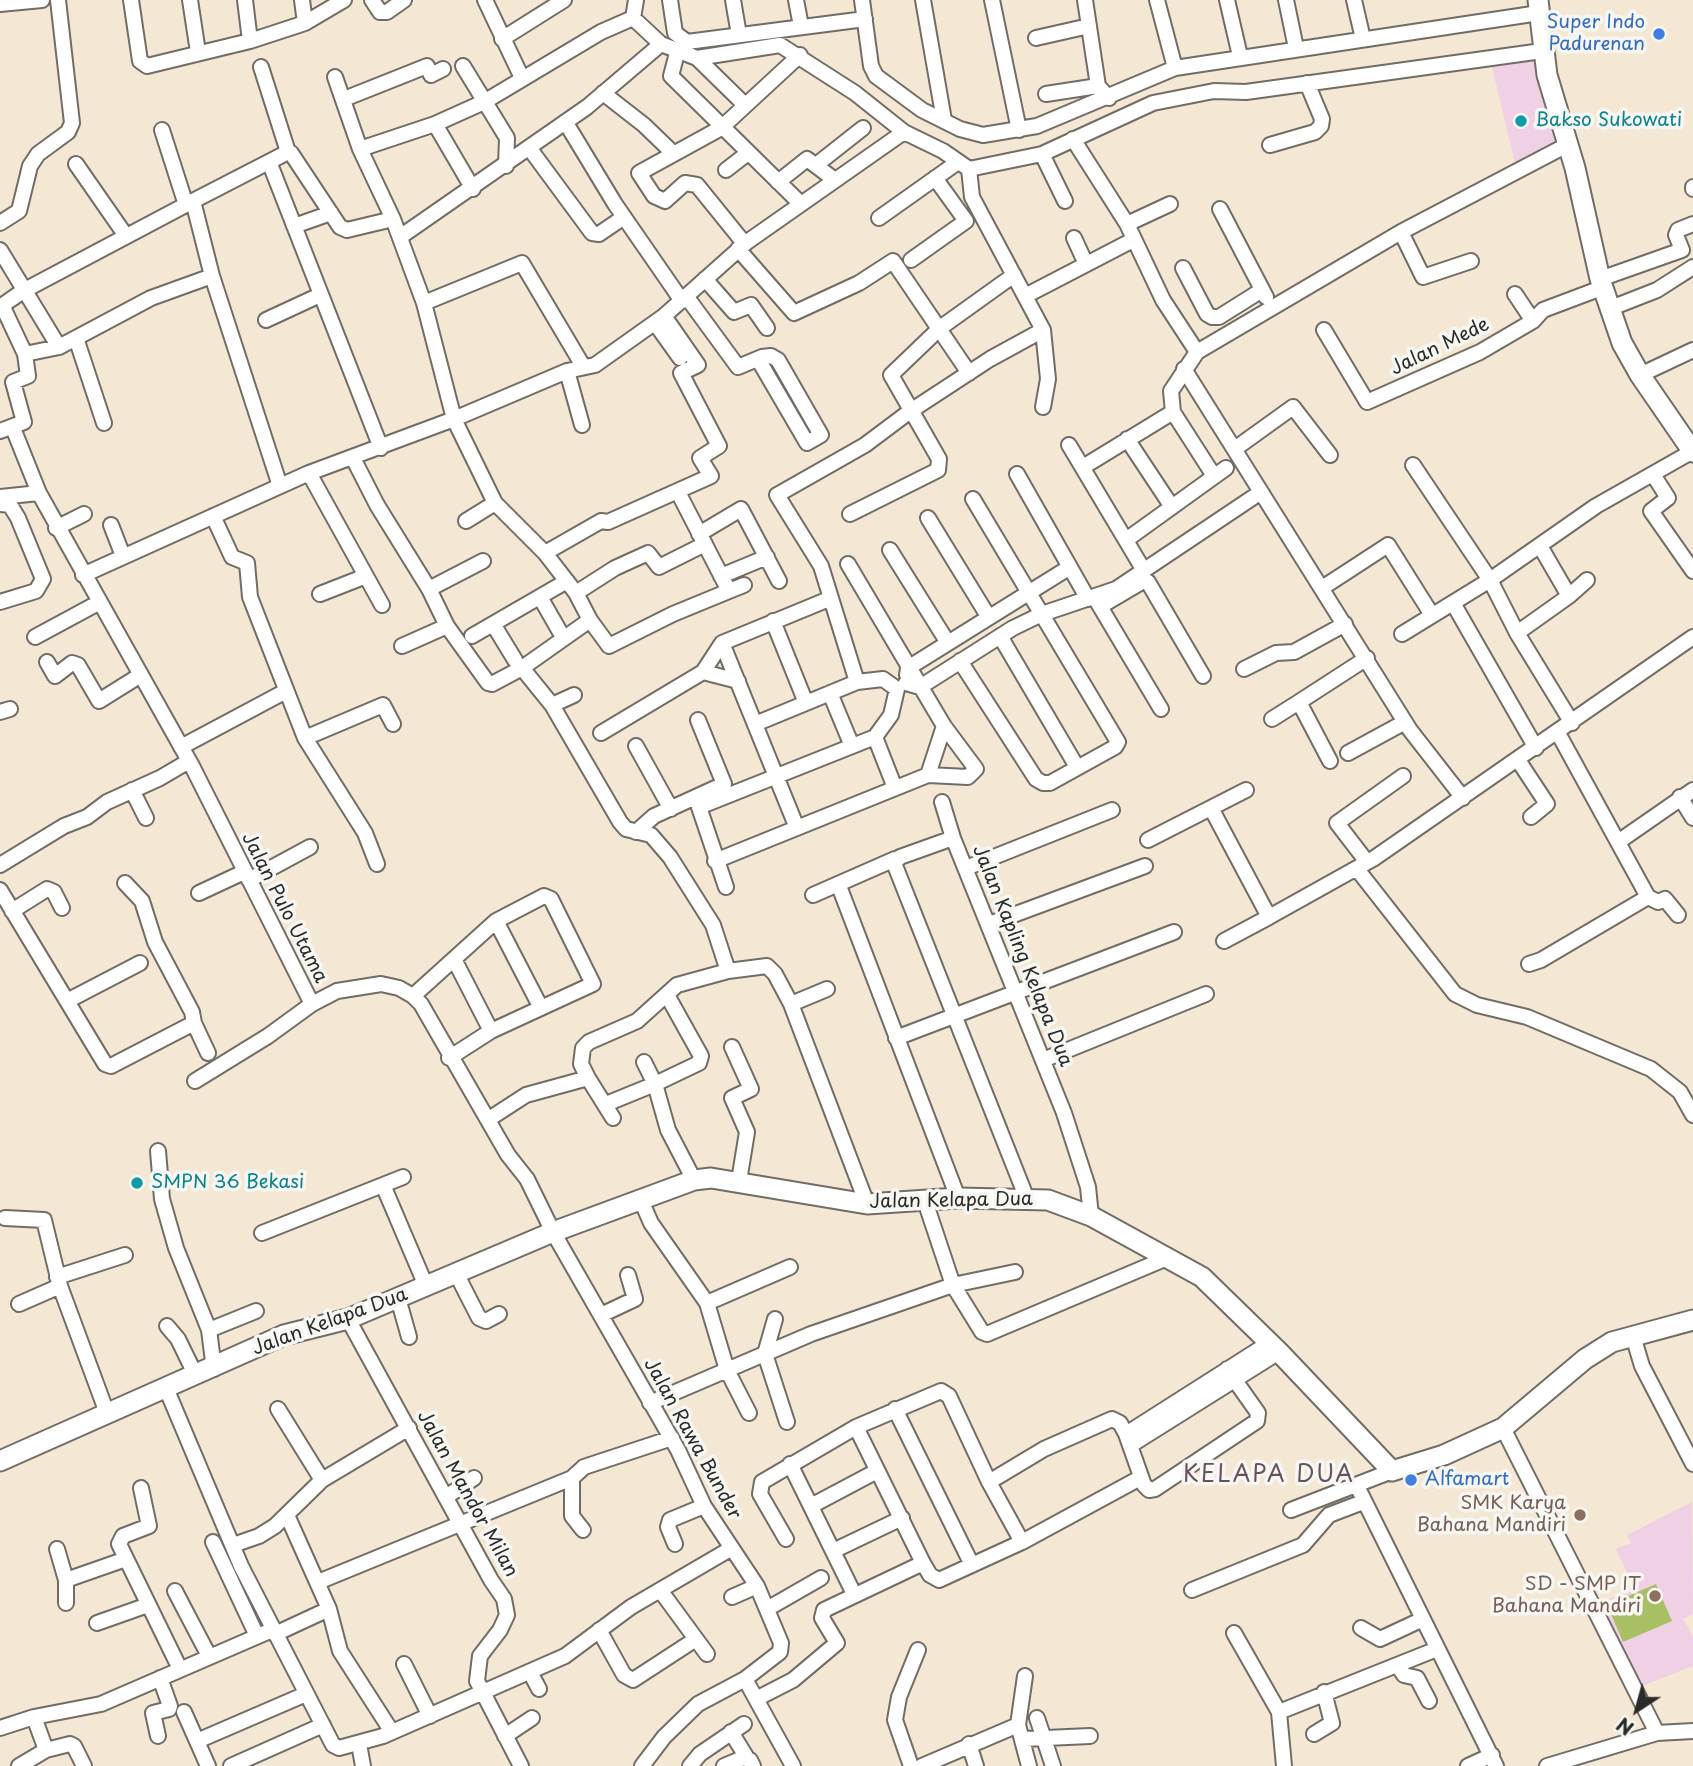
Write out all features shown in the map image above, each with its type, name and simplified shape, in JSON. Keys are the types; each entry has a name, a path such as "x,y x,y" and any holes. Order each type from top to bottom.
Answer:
{"main road":[{"path":"1539,7 1542,51 1602,283 1622,342 1640,375 1693,452"},
{"name":"Jalan Kelapa Dua","path":"0,1461 284,1335 348,1319 553,1232 694,1180 739,1181 867,1204 958,1198 1048,1199 1091,1216 1202,1278 1274,1347 1392,1471"},
{"path":"1392,1471 1444,1455 1503,1428 1585,1359 1612,1342 1693,1320"}],"street":[{"path":"0,4 41,0"},
{"path":"0,223 19,211 30,166 38,154 68,132 72,123 58,0"},
{"path":"131,0 143,65 147,66 250,41 305,23 344,0"},
{"path":"190,0 198,52"},
{"path":"245,0 250,41"},
{"path":"302,0 305,23"},
{"path":"372,0 380,12 387,12 404,0"},
{"path":"485,0 522,78"},
{"path":"502,39 564,0"},
{"path":"633,18 636,0"},
{"path":"670,0 675,33 679,39 687,42 865,19"},
{"path":"733,0 739,35"},
{"path":"796,0 801,26"},
{"path":"862,0 871,66 876,76 922,110 960,129 983,135 1037,126 1175,68 1363,39 1539,7"},
{"path":"923,0 944,120"},
{"path":"992,0 1019,130"},
{"path":"1085,0 1098,86 1109,98"},
{"path":"1157,0 1175,68"},
{"path":"1227,0 1240,56"},
{"path":"1286,0 1296,48"},
{"path":"1354,0 1363,39"},
{"path":"633,18 661,44 677,53 697,58 776,44 800,55 904,132 963,165 972,197 1027,295 1043,330 1048,379 1043,407"},
{"path":"360,149 435,124 484,102 522,78 633,18"},
{"path":"1036,38 1089,26"},
{"path":"400,237 530,149 661,44"},
{"path":"879,218 935,178 963,165 1042,154 1153,103 1214,91 1246,92 1542,51"},
{"path":"677,53 671,76 801,204"},
{"path":"800,55 721,128 639,173 654,196 665,201 685,183 696,185 794,313 859,283 893,261 969,373"},
{"path":"697,58 745,105"},
{"path":"344,99 427,66 431,75 443,69"},
{"path":"463,66 508,138 506,166"},
{"path":"261,67 288,152 296,158 340,227 346,230 393,219"},
{"path":"335,77 360,149 393,219 424,303 454,419 495,503 545,553 571,587 609,646 673,614 744,585"},
{"path":"1269,145 1315,132 1321,126 1322,119 1307,83"},
{"path":"1046,94 1098,86"},
{"path":"603,93 644,125 674,154"},
{"path":"566,122 624,217 738,367 758,359 771,356 778,360 821,435 807,443 758,359"},
{"path":"435,124 473,189"},
{"path":"816,165 863,128"},
{"path":"162,130 190,203 281,486"},
{"path":"83,575 309,473 381,448 567,371 595,365 684,299 741,246 904,132"},
{"path":"1073,139 1127,223 1163,300 1197,352"},
{"path":"1126,540 1220,472 1173,412 1171,391 1197,352 1401,232 1567,145"},
{"path":"530,149 592,233 598,234 624,217"},
{"path":"7,430 24,422 13,382 28,376 25,354 1,306 23,291 270,164 288,152"},
{"path":"726,170 748,153"},
{"path":"1042,154 1065,201"},
{"path":"778,182 804,160 816,165 835,180"},
{"path":"76,164 126,236"},
{"path":"270,164 381,448"},
{"path":"911,260 966,221 935,178"},
{"path":"1127,223 1170,204"},
{"path":"1220,209 1271,307"},
{"path":"294,226 331,213"},
{"path":"1688,254 1676,235 1678,230 1693,225"},
{"path":"1401,232 1423,277 1471,261"},
{"path":"1074,238 1086,264"},
{"path":"1027,295 1133,240"},
{"path":"0,250 59,347"},
{"name":"Jalan Mede","path":"1324,330 1367,402 1480,352 1533,321 1543,310 1602,283 1688,254"},
{"path":"424,303 522,263 583,366"},
{"path":"1611,308 1657,290 1693,267"},
{"path":"1183,268 1207,314 1212,317 1219,317 1262,290"},
{"path":"850,514 938,470 939,459 909,412 891,375 940,328 1014,275"},
{"path":"25,354 59,347 151,298 212,276"},
{"path":"705,279 734,312 751,305 767,328"},
{"path":"1516,294 1533,321"},
{"path":"265,320 320,295"},
{"path":"659,319 680,358"},
{"path":"545,553 601,521 608,522 710,476 700,458 719,446 681,373 698,365 659,319"},
{"path":"858,682 829,599 821,566 777,495 865,445 969,373 1043,330"},
{"path":"76,338 104,423"},
{"path":"1640,375 1693,350"},
{"path":"1184,369 1236,448 1405,722 1463,798"},
{"path":"567,371 582,425"},
{"path":"1236,448 1293,407 1330,455"},
{"path":"1083,467 1173,412"},
{"name":"Jalan Pulo Utama","path":"7,430 56,528 189,761 312,1004 337,991 381,984 399,988 413,996"},
{"path":"1127,439 1172,507"},
{"path":"1069,445 1140,564"},
{"path":"1402,634 1490,580 1596,506 1693,452"},
{"path":"353,458 377,505 429,589 447,626 488,682 492,684 518,664 590,620"},
{"path":"1413,465 1490,580 1517,633 1572,723"},
{"path":"309,473 382,605"},
{"path":"1017,474 1070,567 1161,709"},
{"path":"1654,476 1668,498 1651,511 1691,563"},
{"path":"678,492 729,592"},
{"path":"1094,601 1261,492"},
{"path":"0,497 39,493"},
{"path":"960,662 1036,779 1050,783 1115,747 1118,742 1117,735 973,499"},
{"path":"466,521 495,503"},
{"path":"0,504 10,505 18,518 43,579 36,591 0,602"},
{"path":"472,636 540,597 571,587 648,553 659,568 741,509 779,581"},
{"path":"56,528 84,514"},
{"path":"213,516 232,557 247,563 250,597 305,738 365,833 376,864"},
{"path":"928,518 988,616"},
{"path":"111,525 123,556"},
{"path":"1322,588 1388,545 1432,615"},
{"path":"1540,546 1569,597"},
{"path":"890,550 948,643"},
{"path":"721,576 766,557"},
{"path":"429,589 483,561"},
{"path":"715,861 928,775 968,778 974,775 976,769 907,682 848,565"},
{"path":"726,887 715,861 699,807 875,737 891,715 907,682 948,643 1070,567"},
{"path":"320,594 366,576"},
{"path":"755,724 858,682 883,679 907,682 960,662 1000,636 1042,614 1094,601 1144,580 1148,582 1203,676"},
{"path":"1517,633 1569,597 1587,580"},
{"path":"540,597 560,632"},
{"path":"601,733 703,672 722,643 829,599"},
{"path":"34,637 98,603"},
{"path":"1453,603 1535,748"},
{"path":"773,621 806,703"},
{"path":"493,624 518,664 552,705 620,822 626,829 651,835 666,850 713,925 728,971"},
{"path":"1244,669 1276,653 1294,652 1345,624"},
{"path":"402,646 447,626"},
{"path":"1000,636 1077,767"},
{"path":"1224,941 1362,865 1558,733 1693,637"},
{"path":"722,643 797,828"},
{"path":"1272,719 1367,658"},
{"path":"47,662 55,676 72,663 78,665 99,701 139,676"},
{"path":"703,672 738,681"},
{"path":"181,747 286,691"},
{"path":"830,693 852,746"},
{"path":"552,705 573,695"},
{"path":"1299,702 1330,761"},
{"path":"305,738 383,705 393,724"},
{"path":"636,832 654,816 724,784 698,720"},
{"path":"1348,753 1405,722"},
{"path":"928,775 944,726"},
{"path":"1558,733 1648,897 1658,902 1665,899 1678,915"},
{"path":"875,737 895,788"},
{"path":"636,746 671,809"},
{"path":"1520,758 1545,788"},
{"path":"1520,758 1547,804 1531,817"},
{"path":"0,865 64,826 87,817 107,802 189,761"},
{"path":"1403,776 1337,823 1362,865 1455,994 1477,1005 1538,1021 1651,1069 1680,1092 1693,1115"},
{"path":"132,790 146,818"},
{"path":"1148,840 1247,790"},
{"path":"1618,842 1693,790"},
{"path":"1680,797 1693,818"},
{"path":"942,802 953,838"},
{"path":"1211,808 1269,917"},
{"path":"966,869 1112,810"},
{"name":"Jalan Kapling Kelapa Dua","path":"813,895 839,886 895,859 953,838 1043,1060 1088,1187 1091,1216"},
{"path":"199,893 246,876 310,847"},
{"path":"895,859 894,863 1027,1199"},
{"path":"989,924 1145,866"},
{"path":"125,883 142,901 155,942 192,1012 194,1023 208,1053"},
{"path":"839,886 958,1198"},
{"path":"12,911 47,889 54,892 61,908"},
{"path":"0,890 105,1064 111,1066 194,1023"},
{"path":"449,1058 491,1031 540,1006 593,984 557,911 546,895 496,922 413,996 421,1004 449,1058 489,1119 508,1155 527,1179 553,1232"},
{"path":"1529,964 1541,960 1648,897"},
{"path":"496,922 540,1006"},
{"path":"896,1038 1174,932"},
{"path":"455,961 491,1031"},
{"path":"67,1001 140,963"},
{"path":"613,1118 581,1064 583,1048 589,1042 637,1021 677,985 728,971 766,967 775,974 791,1004 867,1204"},
{"path":"791,1004 827,989"},
{"path":"1043,1060 1206,994"},
{"path":"606,1104 655,1084 701,1060 667,995"},
{"path":"195,1081 268,1036 312,1004"},
{"path":"733,1047 751,1089 732,1098 747,1132 739,1181"},
{"path":"644,1062 655,1084 668,1130 694,1180"},
{"path":"489,1119 526,1095 588,1078"},
{"path":"158,1151 162,1199 176,1248 209,1330 205,1372"},
{"path":"262,1233 403,1177"},
{"path":"383,1185 426,1286"},
{"path":"641,1200 651,1223 707,1304 727,1370 749,1413"},
{"path":"925,1201 953,1285 982,1332 987,1334 1167,1258"},
{"path":"5,1218 43,1218 58,1281 107,1413"},
{"name":"Jalan Rawa Bunder","path":"553,1232 672,1438 704,1506 757,1586 767,1609 781,1643 780,1652 745,1679"},
{"path":"19,1304 58,1281 125,1255"},
{"path":"707,1304 790,1267"},
{"path":"650,1403 811,1334 953,1285 1015,1272"},
{"path":"456,1273 479,1318 486,1321 499,1314"},
{"path":"601,1315 635,1299 628,1275"},
{"path":"398,1298 409,1337"},
{"path":"209,1330 256,1311"},
{"name":"Jalan Mandor Milan","path":"348,1319 504,1599 508,1615 480,1656 477,1671 480,1691"},
{"path":"775,1319 765,1354 787,1422"},
{"path":"167,1326 205,1372"},
{"path":"1633,1336 1642,1366 1693,1464"},
{"path":"1129,1440 1274,1347"},
{"path":"989,1482 1044,1449 1112,1419 1120,1423 1129,1440 1140,1467 1140,1478 1149,1490 1155,1489 1257,1421 1258,1413 1230,1374"},
{"path":"166,1388 273,1632 332,1745 339,1748 392,1732 480,1691 565,1656 660,1590 733,1548"},
{"path":"786,1539 759,1487 790,1464 856,1427 895,1409 946,1392 989,1482 1022,1542"},
{"path":"278,1409 323,1480"},
{"path":"895,1409 972,1565"},
{"path":"856,1427 923,1563 930,1575 939,1580 1022,1542 1140,1478"},
{"path":"233,1545 259,1536 287,1515 323,1480 409,1428"},
{"path":"1503,1428 1657,1733"},
{"path":"318,1582 461,1526 572,1478 584,1468 672,1438"},
{"path":"790,1464 854,1594"},
{"path":"811,1506 877,1471"},
{"path":"1292,1510 1392,1471"},
{"path":"446,1497 474,1478"},
{"path":"572,1478 572,1516 583,1530"},
{"path":"1357,1486 1494,1760 1468,1766"},
{"path":"141,1488 150,1523 147,1528 122,1535 119,1539 126,1559 180,1669"},
{"path":"1192,1590 1303,1545 1329,1515 1363,1502"},
{"path":"675,1544 668,1527 670,1520 704,1506"},
{"path":"287,1515 329,1609 340,1651 392,1732"},
{"path":"832,1550 902,1518"},
{"path":"213,1542 257,1636"},
{"path":"57,1549 66,1580 66,1604"},
{"path":"66,1580 126,1559"},
{"path":"758,1704 794,1688 793,1680 837,1643 822,1618 824,1611 854,1594 923,1563"},
{"path":"767,1609 821,1578"},
{"path":"732,1597 757,1586"},
{"path":"660,1590 707,1654"},
{"path":"175,1591 209,1656"},
{"path":"97,1623 148,1605"},
{"path":"0,1727 34,1717 91,1707 257,1636 329,1609"},
{"path":"1361,1628 1375,1638 1382,1638 1423,1619"},
{"path":"600,1630 624,1675 633,1680 696,1639"},
{"path":"1234,1633 1279,1712 1283,1766"},
{"path":"1279,1712 1437,1649"},
{"path":"911,1766 895,1720 899,1697 918,1650"},
{"path":"404,1664 430,1716"},
{"path":"1398,1666 1405,1675 1417,1678 1429,1701"},
{"path":"530,1672 539,1689"},
{"path":"1025,1676 1018,1725 1024,1739 1029,1766"},
{"path":"158,1737 153,1713 169,1709 170,1706 160,1678"},
{"path":"642,1766 664,1737 698,1704 745,1679 793,1766"},
{"path":"480,1691 522,1766"},
{"path":"1314,1734 1332,1723 1324,1692"},
{"path":"204,1738 306,1694"},
{"path":"184,1712 208,1766"},
{"path":"34,1717 46,1750"},
{"path":"505,1736 532,1718"},
{"path":"1037,1718 1053,1766"},
{"path":"231,1766 323,1725"},
{"path":"922,1766 1018,1725"},
{"path":"690,1766 700,1754 738,1728 750,1762 724,1766"},
{"path":"1547,1766 1657,1733 1693,1731"},
{"path":"1024,1739 1090,1736"},
{"path":"19,1766 46,1750 70,1744 74,1746 84,1766"},
{"path":"359,1744 363,1766"},
{"path":"970,1744 976,1766"}],"shaded area":[{"path":"1534,56 1557,142 1515,163 1491,63"},
{"name":"SD - SMP IT Bahana Mandiri","path":"1692,1502 1693,1614 1683,1619 1693,1636 1693,1666 1642,1686 1600,1602 1635,1590 1616,1549 1631,1543 1627,1535"}],"green space":[{"path":"1656,1584 1672,1621 1623,1642 1607,1605"}],"place":[{"name":"Super Indo Padurenan","path":"1659,34"},
{"name":"Bakso Sukowati","path":"1521,121"},
{"name":"SMPN 36 Bekasi","path":"137,1183"},
{"name":"Alfamart","path":"1411,1480"},
{"name":"SMK Karya Bahana Mandiri","path":"1580,1515"},
{"name":"SD - SMP IT Bahana Mandiri","path":"1655,1596"}],"district":[{"name":"KELAPA DUA","path":"1269,1476"}]}
